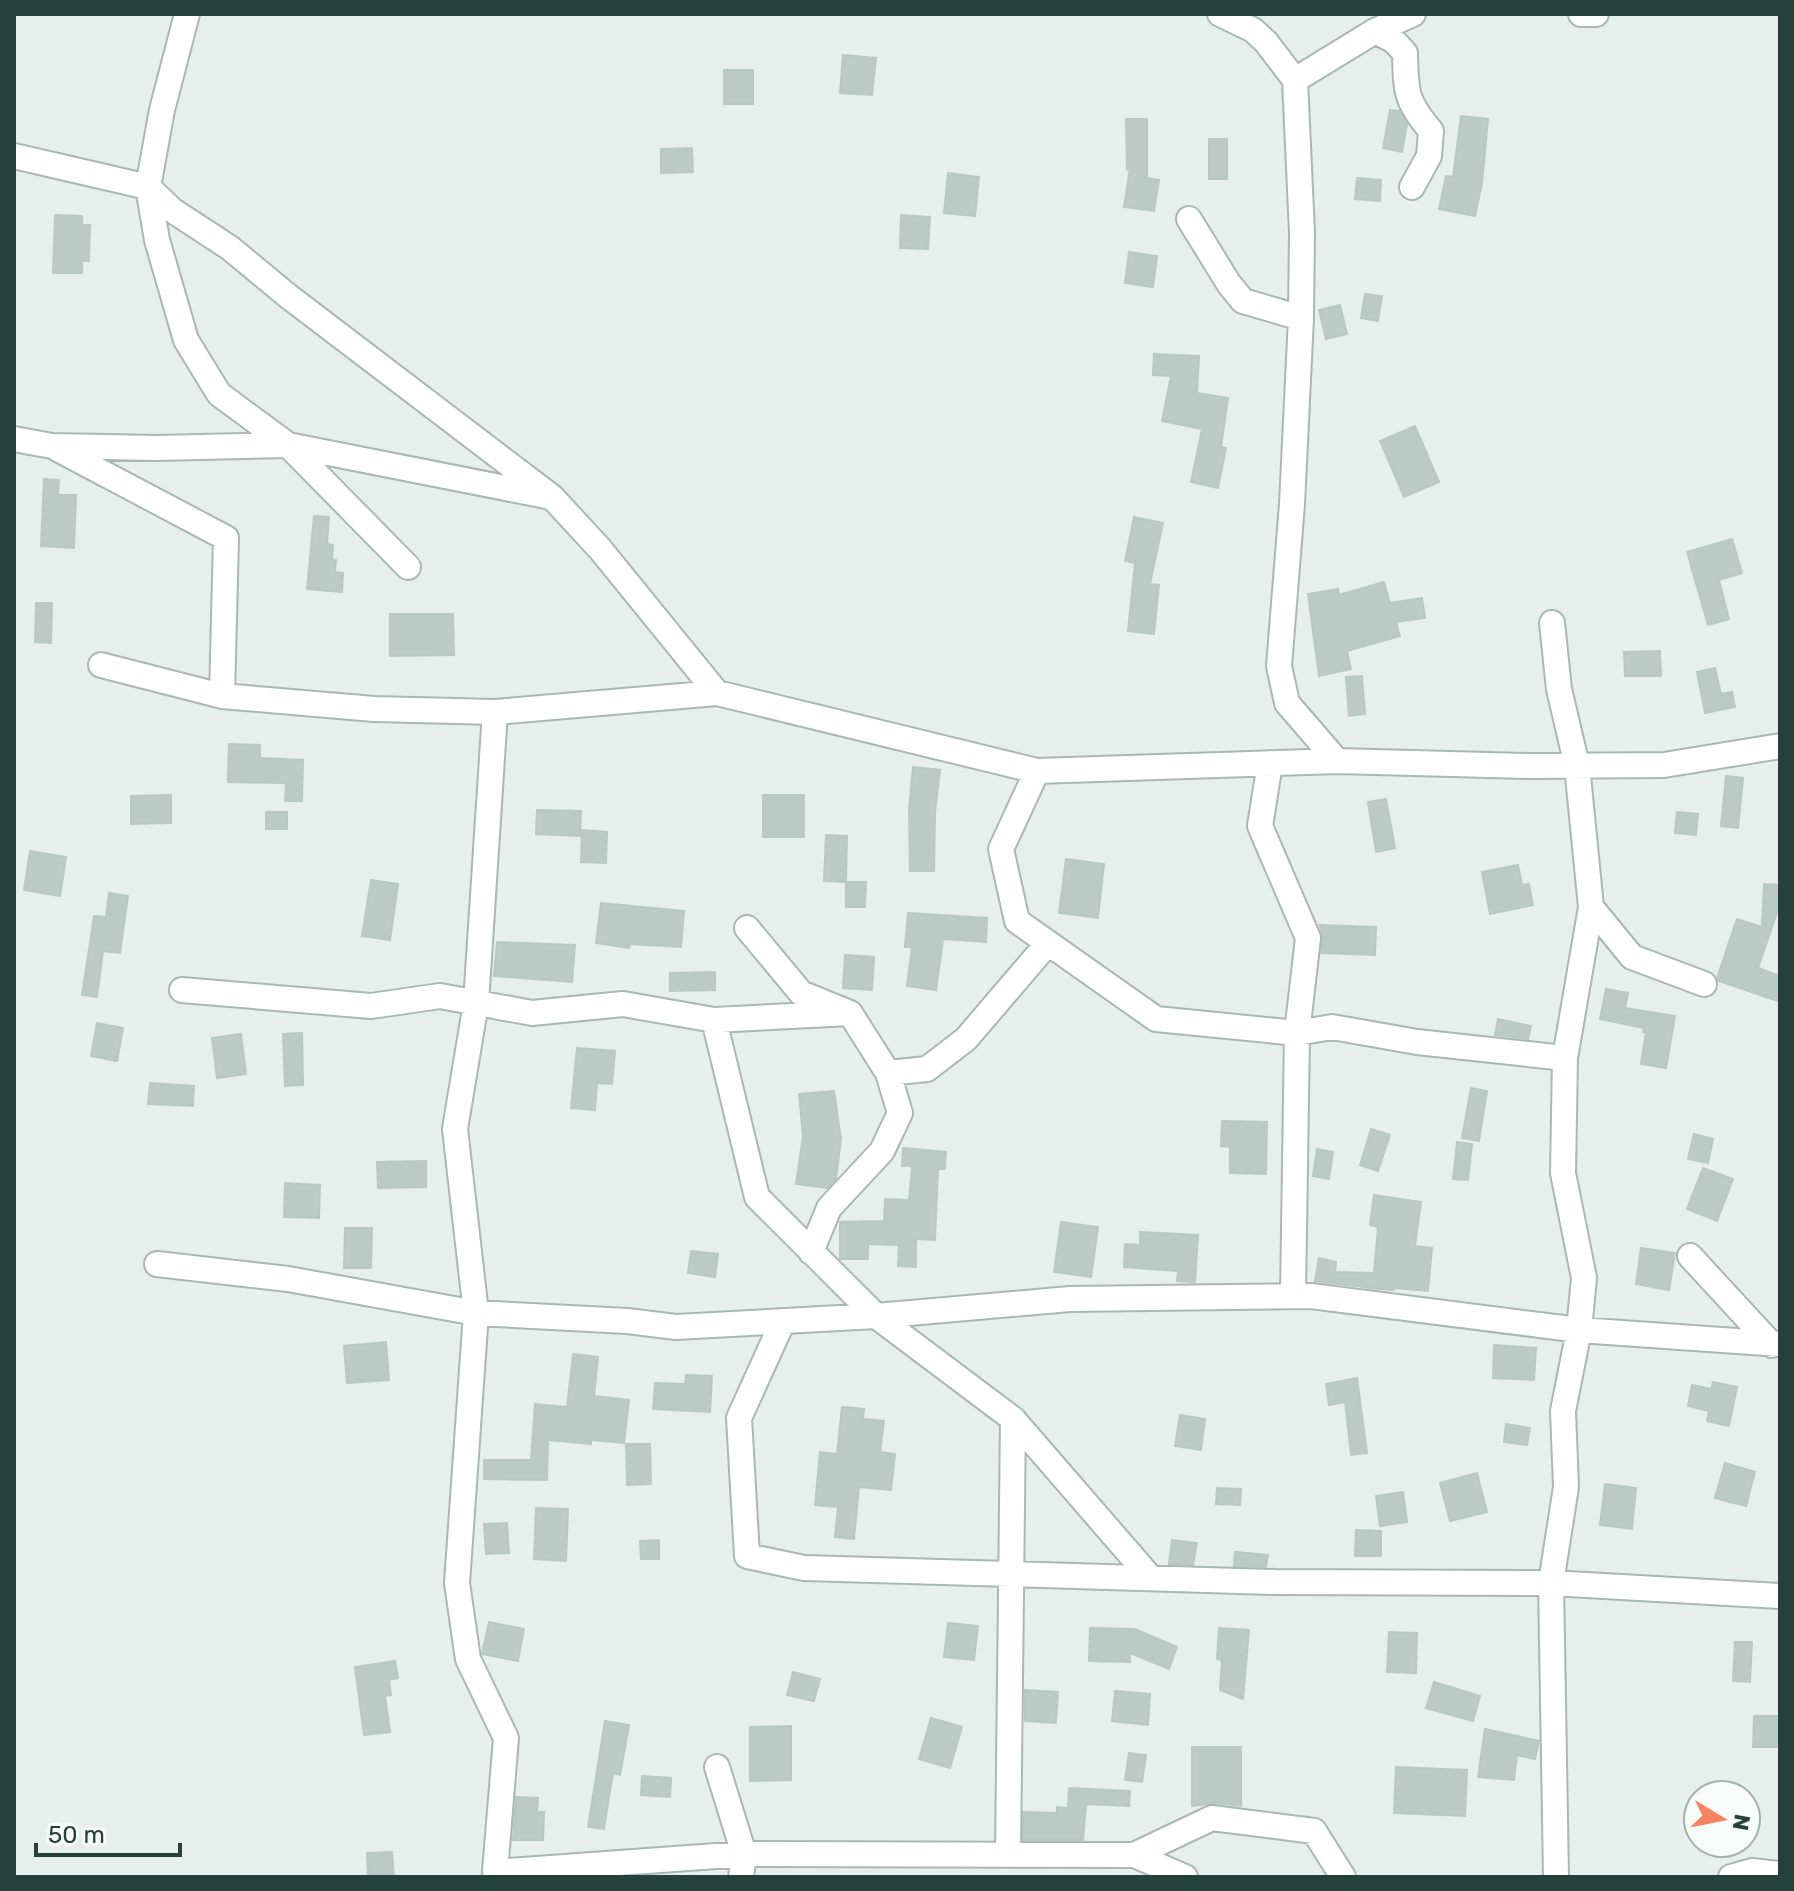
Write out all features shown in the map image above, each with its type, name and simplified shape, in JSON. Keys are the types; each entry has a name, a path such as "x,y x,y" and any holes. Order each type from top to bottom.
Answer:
{"street":[{"path":"187,14 162,110 148,187 157,240 186,340 219,394 288,445 408,567"},
{"path":"1220,14 1253,30 1295,80 1302,233 1301,318 1292,504 1279,666 1287,703 1337,761"},
{"path":"1295,80 1375,31 1413,14"},
{"path":"1581,14 1596,14"},
{"path":"1375,31 1394,41 1405,53 1406,95 1431,131 1429,156 1412,187"},
{"path":"14,156 148,187 172,210 230,248 288,296 552,497 600,549 717,693"},
{"path":"1189,219 1243,301 1301,318"},
{"path":"14,439 52,446 156,448 288,445 552,497"},
{"path":"52,446 226,538 222,696"},
{"path":"1552,623 1559,689 1577,766 1591,907 1565,1058 1563,1173 1584,1278 1579,1330 1563,1411 1566,1487 1551,1583 1556,1877"},
{"path":"101,665 222,696 374,709 495,712 717,693 1037,771 1337,761 1664,765 1780,746"},
{"path":"495,712 476,1003 455,1129 476,1313 457,1583 468,1659 506,1738 495,1872 994,1862 1134,1855 1212,1818 1314,1831 1343,1877"},
{"path":"1270,763 1260,826 1308,938 1297,1033 1293,1296"},
{"path":"1037,771 1001,849 1017,921 1156,1019 1297,1033 1332,1027 1417,1042 1565,1058"},
{"path":"1591,907 1632,957 1704,984"},
{"path":"747,928 801,993 850,1013 888,1073 900,1113 882,1151 829,1208 811,1252"},
{"path":"888,1073 927,1069 966,1039 1048,943"},
{"path":"182,990 371,1006 440,996 532,1013 623,1004 714,1020 850,1013"},
{"path":"714,1020 757,1197 876,1316 1013,1419 1149,1576"},
{"path":"1690,1256 1778,1344"},
{"path":"157,1264 288,1279 476,1313 627,1321 676,1327 876,1316 1070,1299 1311,1296 1579,1330 1778,1344"},
{"path":"783,1321 739,1418 747,1556 804,1568 1275,1582 1551,1583 1780,1596"},
{"path":"994,1862 1010,1573 1013,1419"},
{"path":"717,1767 742,1866"},
{"path":"1134,1855 1185,1877"},
{"path":"1731,1877 1752,1871 1780,1874"}],"building":[{"path":"843,55 876,58 872,95 840,93"},
{"path":"724,70 753,70 753,104 724,104"},
{"path":"1390,110 1399,111 1407,124 1402,152 1383,148"},
{"path":"1461,116 1488,119 1482,183 1475,216 1439,209 1446,176 1453,177"},
{"path":"1126,119 1147,119 1147,178 1159,180 1154,211 1124,207 1130,168 1127,169"},
{"path":"1209,139 1227,139 1227,179 1209,179"},
{"path":"692,148 693,172 661,173 661,149"},
{"path":"948,173 979,177 975,216 944,213"},
{"path":"1357,178 1381,180 1380,201 1355,199"},
{"path":"55,215 82,216 82,225 90,225 89,261 82,261 82,273 53,273"},
{"path":"901,215 930,217 928,249 900,248"},
{"path":"1129,252 1157,256 1153,287 1125,283"},
{"path":"1365,294 1382,296 1378,321 1361,318"},
{"path":"1340,305 1347,334 1326,339 1319,310"},
{"path":"1154,354 1199,356 1197,393 1228,398 1221,447 1226,448 1218,488 1191,482 1202,429 1162,421 1171,376 1153,375"},
{"path":"1415,426 1439,482 1404,497 1380,441"},
{"path":"44,479 59,480 58,495 76,495 74,548 41,546"},
{"path":"314,516 329,517 327,544 333,545 335,572 343,573 342,592 307,589"},
{"path":"1134,517 1163,523 1150,584 1159,585 1154,634 1128,631 1135,563 1125,561"},
{"path":"1732,539 1742,573 1719,580 1729,619 1708,625 1687,552"},
{"path":"1384,582 1390,603 1422,598 1425,618 1396,622 1400,636 1347,651 1351,669 1319,676 1308,594 1338,589 1339,595"},
{"path":"36,603 52,603 51,643 35,642"},
{"path":"390,614 453,614 454,655 390,656"},
{"path":"1660,651 1661,676 1625,676 1624,652"},
{"path":"1715,668 1721,694 1732,692 1735,707 1705,713 1697,672"},
{"path":"1362,676 1365,714 1349,716 1346,677"},
{"path":"229,744 260,745 260,758 303,760 302,801 285,801 286,783 228,782"},
{"path":"913,767 940,770 935,812 934,871 910,871 909,809"},
{"path":"1726,776 1743,778 1738,828 1721,826"},
{"path":"171,795 171,823 131,824 131,796"},
{"path":"763,795 804,795 804,837 763,837"},
{"path":"1386,799 1395,848 1376,852 1368,802"},
{"path":"537,810 581,811 580,836 536,834"},
{"path":"266,812 287,812 287,829 266,829"},
{"path":"1677,812 1698,814 1696,835 1675,833"},
{"path":"582,830 607,832 606,863 581,862"},
{"path":"826,835 847,836 846,882 824,881"},
{"path":"30,851 66,857 60,896 24,890"},
{"path":"1066,859 1104,864 1098,918 1059,913"},
{"path":"1518,865 1522,885 1529,884 1533,905 1490,914 1482,872"},
{"path":"371,880 398,884 390,940 362,936"},
{"path":"846,882 866,882 865,907 846,907"},
{"path":"1764,884 1780,885 1780,904 1758,968 1780,976 1780,1002 1717,978 1737,919 1762,927"},
{"path":"109,893 128,896 120,953 103,951 97,997 82,995 94,916 106,917"},
{"path":"601,903 684,911 681,947 630,944 629,948 596,943"},
{"path":"908,913 987,918 986,942 943,939 936,990 907,986 912,947 905,947"},
{"path":"1320,925 1376,927 1375,955 1321,953 1323,939"},
{"path":"497,942 575,945 572,982 494,976"},
{"path":"845,955 874,957 872,990 843,988"},
{"path":"715,972 715,990 670,991 670,973"},
{"path":"1606,989 1628,993 1625,1008 1675,1016 1666,1068 1641,1064 1644,1028 1600,1019"},
{"path":"1498,1019 1531,1026 1528,1039 1495,1035"},
{"path":"97,1023 123,1028 117,1061 91,1056"},
{"path":"302,1033 303,1085 285,1086 283,1034"},
{"path":"241,1034 246,1074 217,1078 212,1038"},
{"path":"577,1048 615,1051 612,1084 597,1083 595,1110 571,1108"},
{"path":"150,1083 194,1086 193,1106 148,1104"},
{"path":"1471,1088 1487,1091 1479,1141 1462,1138"},
{"path":"834,1091 841,1139 836,1179 827,1188 796,1184 803,1136 799,1094"},
{"path":"1222,1121 1267,1122 1266,1174 1230,1173 1230,1147 1221,1146"},
{"path":"1371,1129 1390,1135 1378,1171 1360,1165"},
{"path":"1694,1134 1713,1139 1708,1163 1688,1159"},
{"path":"1457,1142 1472,1144 1468,1180 1453,1179"},
{"path":"903,1148 946,1152 945,1169 938,1169 935,1240 916,1239 916,1267 898,1266 899,1245 868,1244 868,1259 840,1259 840,1222 884,1221 885,1199 909,1200 912,1166 902,1166"},
{"path":"1317,1149 1333,1152 1329,1179 1313,1176"},
{"path":"426,1161 426,1187 378,1188 377,1162"},
{"path":"1703,1168 1733,1179 1717,1221 1687,1209"},
{"path":"285,1183 320,1185 319,1218 284,1217"},
{"path":"1374,1195 1421,1202 1415,1246 1432,1248 1428,1291 1315,1281 1319,1258 1336,1262 1335,1272 1374,1273 1378,1227 1370,1225"},
{"path":"1061,1222 1098,1227 1091,1277 1054,1272"},
{"path":"345,1228 372,1228 371,1268 344,1268"},
{"path":"1140,1232 1198,1235 1195,1282 1177,1281 1178,1271 1124,1267 1125,1244 1140,1245"},
{"path":"1641,1248 1675,1253 1669,1290 1636,1284"},
{"path":"691,1251 718,1254 715,1277 688,1273"},
{"path":"386,1342 389,1380 347,1383 344,1346"},
{"path":"1494,1345 1536,1348 1534,1380 1493,1378"},
{"path":"573,1354 598,1357 594,1396 629,1400 624,1443 548,1440 547,1480 484,1479 484,1460 531,1460 535,1404 567,1407"},
{"path":"686,1375 712,1376 710,1412 653,1409 655,1383 685,1384"},
{"path":"1357,1378 1367,1453 1351,1455 1345,1402 1329,1405 1326,1384"},
{"path":"1713,1382 1737,1387 1729,1426 1707,1421 1709,1411 1688,1406 1692,1385 1711,1389"},
{"path":"842,1407 864,1409 863,1419 884,1421 880,1452 895,1454 891,1490 859,1487 854,1539 835,1537 838,1507 815,1505 820,1452 837,1454"},
{"path":"1180,1415 1205,1419 1201,1450 1175,1446"},
{"path":"1506,1424 1530,1428 1527,1445 1504,1442"},
{"path":"626,1444 650,1444 651,1484 627,1485"},
{"path":"1725,1463 1755,1472 1746,1506 1715,1498"},
{"path":"1477,1473 1487,1512 1450,1521 1440,1483"},
{"path":"1605,1484 1636,1488 1632,1529 1600,1525"},
{"path":"1217,1488 1241,1489 1240,1505 1216,1504"},
{"path":"1403,1492 1407,1522 1380,1526 1376,1496"},
{"path":"536,1508 568,1509 566,1561 534,1559"},
{"path":"507,1523 509,1553 486,1554 484,1524"},
{"path":"1356,1530 1381,1531 1381,1556 1355,1556"},
{"path":"659,1540 659,1559 641,1559 640,1541"},
{"path":"1172,1540 1197,1543 1193,1565 1169,1564"},
{"path":"1235,1552 1268,1555 1266,1567 1234,1566"},
{"path":"489,1622 524,1629 518,1661 482,1654"},
{"path":"948,1623 978,1626 974,1660 944,1657"},
{"path":"1090,1628 1135,1629 1177,1647 1169,1669 1130,1653 1130,1662 1089,1661"},
{"path":"1219,1628 1249,1630 1243,1699 1220,1690 1222,1660 1217,1659"},
{"path":"1389,1632 1417,1633 1416,1673 1387,1672"},
{"path":"1735,1642 1752,1642 1750,1682 1733,1681"},
{"path":"395,1661 398,1678 389,1680 391,1695 385,1696 390,1732 364,1735 355,1667"},
{"path":"793,1672 820,1679 814,1701 787,1695"},
{"path":"1434,1682 1480,1696 1473,1721 1426,1708"},
{"path":"1025,1690 1058,1692 1056,1723 1025,1721"},
{"path":"1115,1691 1150,1694 1148,1725 1112,1721"},
{"path":"1754,1716 1780,1716 1780,1747 1753,1747"},
{"path":"931,1718 962,1727 950,1768 919,1759"},
{"path":"605,1721 629,1725 620,1775 613,1773 604,1829 588,1827"},
{"path":"791,1726 791,1780 750,1781 750,1727"},
{"path":"1485,1729 1539,1741 1535,1759 1517,1755 1514,1780 1478,1777"},
{"path":"1192,1747 1241,1747 1241,1806 1214,1803 1192,1806"},
{"path":"1129,1753 1146,1755 1142,1782 1125,1780"},
{"path":"1396,1767 1467,1770 1465,1816 1394,1813"},
{"path":"642,1776 671,1778 670,1797 641,1795"},
{"path":"1069,1788 1130,1791 1129,1806 1086,1804 1083,1840 1023,1840 1023,1812 1057,1813 1057,1807 1068,1808"},
{"path":"516,1797 538,1798 537,1812 544,1812 543,1840 513,1840"},
{"path":"392,1852 394,1877 368,1877 367,1853"}]}
